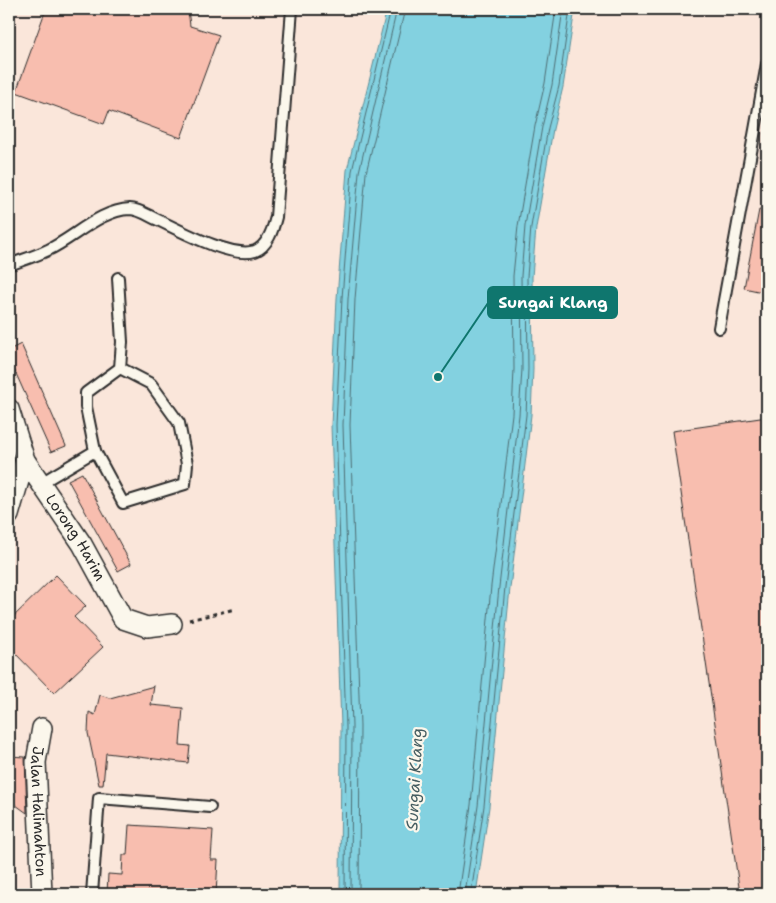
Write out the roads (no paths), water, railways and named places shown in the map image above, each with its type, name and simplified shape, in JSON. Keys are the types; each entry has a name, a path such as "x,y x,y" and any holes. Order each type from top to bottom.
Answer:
{"street":[{"name":"Lorong Harim","path":"9,409 25,460 82,544 123,619 147,628 172,624"},
{"path":"9,515 25,460"},
{"name":"Jalan Halimahton","path":"42,728 36,762 42,894"}],"lane":[{"path":"9,265 49,250 104,217 129,209 139,211 188,234 232,251 243,253 255,251 266,243 276,217 292,9"},
{"path":"719,328 767,64"},
{"path":"118,278 122,342 120,368 86,393 86,407 95,451 123,503 185,484 187,464 179,424 151,384 120,368"},
{"path":"41,483 95,451"},
{"path":"92,894 98,798 210,807"}],"water":[{"path":"387,9 575,9 563,87 553,129 536,228 532,277 533,369 531,415 510,588 489,807 476,894 340,894 341,727 331,425 337,298 347,170"}],"place":[{"name":"Sungai Klang","path":"438,377"}]}
